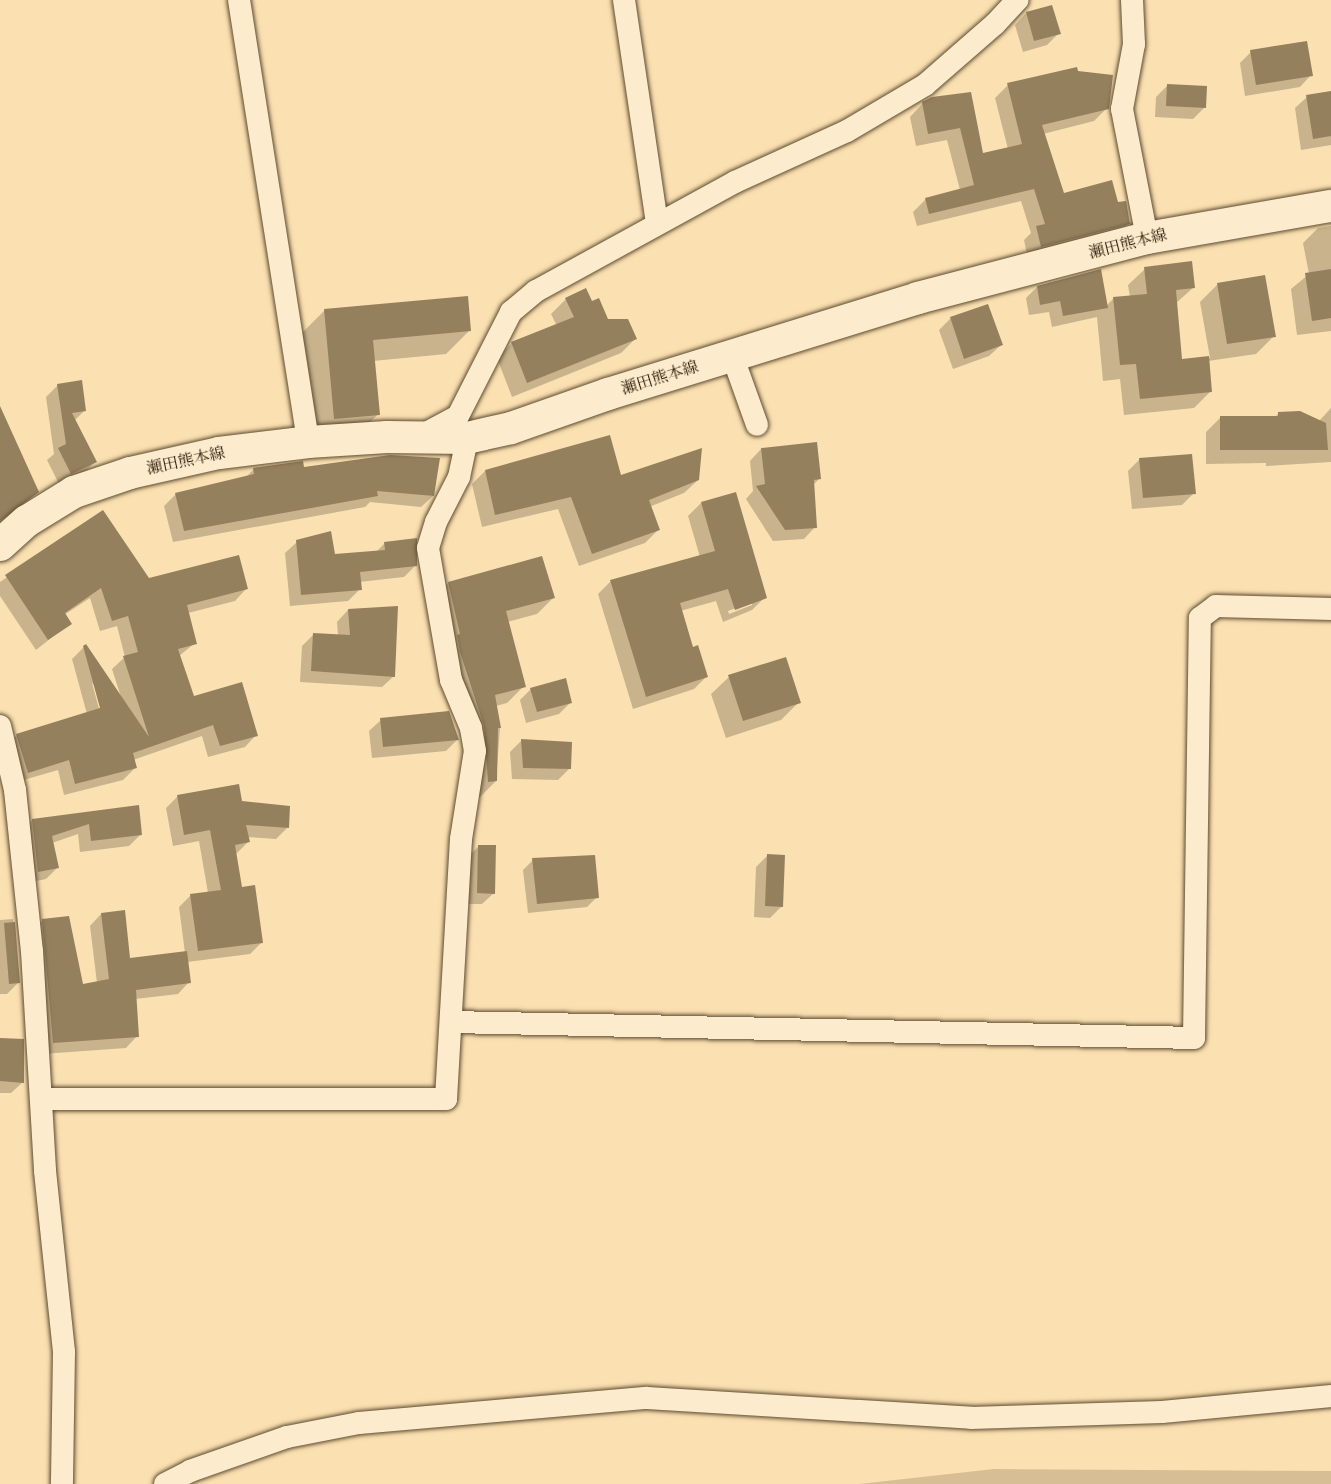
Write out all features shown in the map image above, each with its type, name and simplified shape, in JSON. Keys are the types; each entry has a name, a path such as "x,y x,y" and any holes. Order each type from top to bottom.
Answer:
{"main road":[{"name":"瀬田熊本線","path":"0,545 27,521 86,488 219,453 308,442 419,437 467,438 511,428 918,298 1147,238 1331,206"}],"street":[{"path":"239,0 308,442"},
{"path":"624,0 657,223"},
{"path":"419,437 458,416 510,312 536,291 735,182 847,131 925,85 995,24 1017,0"},
{"path":"1132,0 1134,44 1122,109 1147,238"},
{"path":"732,356 757,425"},
{"path":"40,1099 446,1099 462,830 475,751 471,728 451,680 428,548 436,522 459,477 467,438"},
{"path":"451,1022 1194,1038 1200,618 1216,606 1331,609"},
{"path":"0,726 15,790 32,951 40,1099 64,1352 62,1484"},
{"path":"165,1484 190,1471 287,1437 359,1423 637,1399 715,1399 971,1418 1162,1412 1331,1396"}],"shaded area":[{"path":"994,1469 1331,1471 1331,1484 859,1484"}],"building":[{"path":"1052,5 1061,34 1034,41 1026,12"},
{"path":"1307,41 1313,76 1256,85 1250,50"},
{"path":"1077,67 1078,71 1113,75 1109,109 1042,125 1064,193 1112,180 1118,202 1126,201 1130,224 1041,247 1036,226 1045,224 1034,189 929,214 925,198 974,185 960,128 928,134 922,102 932,97 971,92 983,153 1022,144 1007,83"},
{"path":"1167,84 1207,86 1206,108 1166,106"},
{"path":"1331,91 1331,136 1313,139 1306,95"},
{"path":"1192,261 1195,288 1176,290 1182,359 1209,356 1212,392 1140,399 1136,364 1120,365 1113,297 1147,294 1144,267"},
{"path":"1101,269 1108,308 1063,316 1060,301 1040,305 1037,286"},
{"path":"1331,269 1331,318 1312,321 1305,273"},
{"path":"1265,275 1276,337 1227,344 1217,283"},
{"path":"586,288 592,301 599,298 608,319 628,319 637,339 527,383 511,342 574,317 565,298"},
{"path":"468,296 471,331 373,340 380,415 334,419 324,309"},
{"path":"988,304 1003,345 964,359 950,317"},
{"path":"82,380 86,411 72,413 97,462 71,474 58,448 66,444 57,384"},
{"path":"0,406 39,492 0,521"},
{"path":"1300,411 1326,423 1328,450 1220,450 1220,416 1278,416 1278,412"},
{"path":"610,435 621,475 702,448 699,480 649,500 660,530 592,554 571,497 495,515 485,470"},
{"path":"817,442 821,479 814,480 817,528 785,530 756,486 765,484 761,448"},
{"path":"1192,454 1196,494 1143,498 1139,458"},
{"path":"390,455 440,458 434,496 377,491 378,496 184,531 175,493 254,474 253,468 303,461 304,467"},
{"path":"736,492 767,598 735,610 728,589 680,603 693,647 698,645 708,677 646,697 610,580 715,551 701,502"},
{"path":"103,510 149,578 239,555 248,589 187,605 197,644 178,649 194,696 242,682 258,736 220,746 213,725 133,753 137,768 75,784 69,760 28,773 16,734 100,708 83,646 86,644 149,737 123,656 138,652 128,616 112,621 101,588 65,613 72,624 48,640 5,575"},
{"path":"331,531 335,554 385,550 384,542 417,538 417,566 360,572 362,590 301,595 296,540"},
{"path":"542,556 555,598 506,611 526,687 495,695 501,728 498,728 497,781 488,782 484,726 460,652 457,635 460,634 448,582"},
{"path":"398,606 395,677 311,671 313,633 350,635 348,609"},
{"path":"786,657 801,703 743,721 728,675"},
{"path":"566,678 572,703 537,712 530,688"},
{"path":"449,711 459,740 383,747 380,718"},
{"path":"521,739 572,742 571,769 523,768"},
{"path":"239,784 242,801 290,806 289,828 246,825 250,842 235,845 242,887 255,885 263,943 198,951 190,894 221,890 210,830 184,835 177,795"},
{"path":"139,805 142,835 91,841 89,824 52,836 59,868 38,872 32,819"},
{"path":"478,845 496,845 495,894 477,893"},
{"path":"767,854 785,855 783,907 765,906"},
{"path":"595,855 599,898 537,904 532,858"},
{"path":"125,910 130,958 187,951 191,983 136,990 139,1037 53,1043 42,919 69,916 83,984 109,979 101,913"},
{"path":"15,922 20,983 9,984 4,923"},
{"path":"0,1038 24,1039 24,1083 0,1081"}]}
